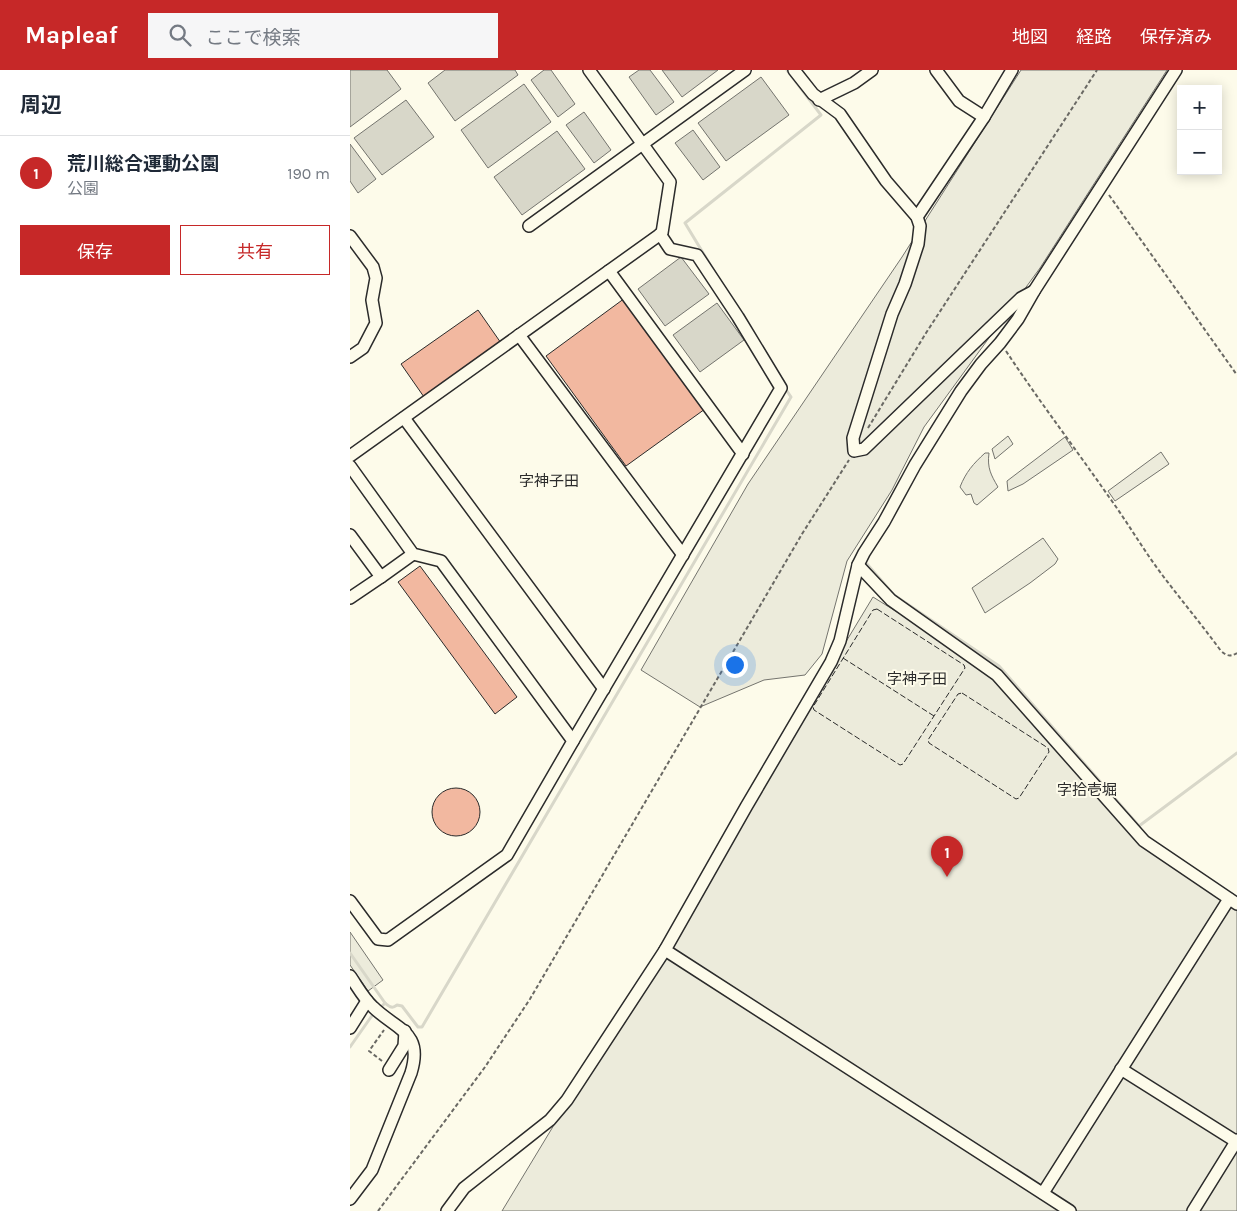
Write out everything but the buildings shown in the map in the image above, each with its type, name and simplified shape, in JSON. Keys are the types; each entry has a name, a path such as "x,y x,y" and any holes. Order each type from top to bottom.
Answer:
{"street":[{"path":"350,456 662,233 670,182 589,70"},
{"path":"529,226 745,70"},
{"path":"820,100 854,83 872,70"},
{"path":"936,70 959,101 984,117"},
{"path":"447,1211 464,1188 550,1120 557,1112 567,1100 665,950 831,662 840,640 858,565 915,465 981,364 1018,319 1176,70"},
{"path":"797,71 811,93 840,114 890,188 917,217 920,226 920,236 903,288 892,314 853,438 854,451 864,449 1021,298 1034,291"},
{"path":"917,217 984,117 1006,73"},
{"path":"350,901 378,938 388,940 506,855 781,388 738,317 697,255 670,250 660,234"},
{"path":"350,236 373,266 376,278 372,300 376,323 362,348 350,357"},
{"path":"609,271 742,454"},
{"path":"519,335 683,555"},
{"path":"404,418 604,689"},
{"path":"350,466 413,554 441,561 573,741"},
{"path":"350,534 381,576"},
{"path":"350,598 413,554"},
{"path":"858,565 891,600 996,675 1144,841 1233,902 1121,1069 1043,1193"},
{"path":"665,950 1070,1211"},
{"path":"350,976 383,1021 405,1031 412,1041 414,1058 413,1066 372,1170 350,1199"},
{"path":"350,1028 369,1004"},
{"path":"390,1068 404,1046 405,1031"},
{"path":"1121,1069 1237,1141 1192,1211"}],"path":[{"path":"867,431 931,325 1097,70"},
{"path":"1102,184 1237,374"},
{"path":"1000,343 1162,574 1221,651 1231,656 1237,653"},
{"path":"378,1211 485,1066 530,999 802,534 857,447 854,451"},
{"path":"383,1021 369,1051 390,1068"}],"shaded area":[{"path":"350,70 387,70 401,89 350,127"},
{"path":"445,70 515,70 518,75 455,121 428,83"},
{"path":"544,70 551,70 575,104 558,117 531,80"},
{"path":"639,70 650,70 674,102 656,115 629,77"},
{"path":"662,70 718,70 682,97"},
{"path":"1021,70 1167,70 1040,268 924,427 892,490 847,561 822,654 805,675 764,680 700,707 641,670 748,484 902,257"},
{"path":"761,77 789,115 726,161 698,123"},
{"path":"524,84 551,122 488,168 461,130"},
{"path":"406,100 434,137 382,175 354,138"},
{"path":"584,112 611,150 594,163 566,125"},
{"path":"693,130 720,167 703,180 675,143"},
{"path":"557,131 585,169 522,215 494,177"},
{"path":"350,144 376,179 358,193 350,181"},
{"path":"681,257 709,294 665,326 638,289"},
{"path":"717,303 744,340 700,372 673,335"},
{"path":"1008,436 1013,444 995,459 992,449"},
{"path":"1065,437 1073,450 1023,484 1008,491 1007,481"},
{"path":"1161,452 1169,464 1115,501 1108,491"},
{"path":"985,453 989,453 990,471 998,487 977,505 974,503 971,494 966,495 960,487 970,468"},
{"path":"1043,538 1058,559 1055,564 985,613 972,588"},
{"path":"873,597 963,653 1002,684 1142,845 1237,908 1237,1211 502,1211"},
{"path":"350,932 383,980 368,991 350,965"}],"waterway":[{"path":"714,271 685,223 821,115 787,70"},
{"path":"350,953 385,1003 391,1007 402,1006 418,1027 422,1027 791,397 785,388"},
{"path":"867,564 894,595 999,666 1139,826 1237,753"},
{"path":"350,1047 371,1017 385,1003"}],"fence":[{"path":"877,609 964,665 965,668 903,764 900,765 814,710 813,707 873,610 877,609"},
{"path":"843,658 934,716"},
{"path":"962,693 1048,748 1049,752 1019,798 1016,799 929,743 928,740 958,694 962,693"}],"place":[{"name":"荒川総合運動公園","path":"947,877"}],"district":[{"name":"字神子田","path":"549,481"},
{"name":"字神子田","path":"917,679"},
{"name":"字拾壱堀","path":"1087,790"}]}
